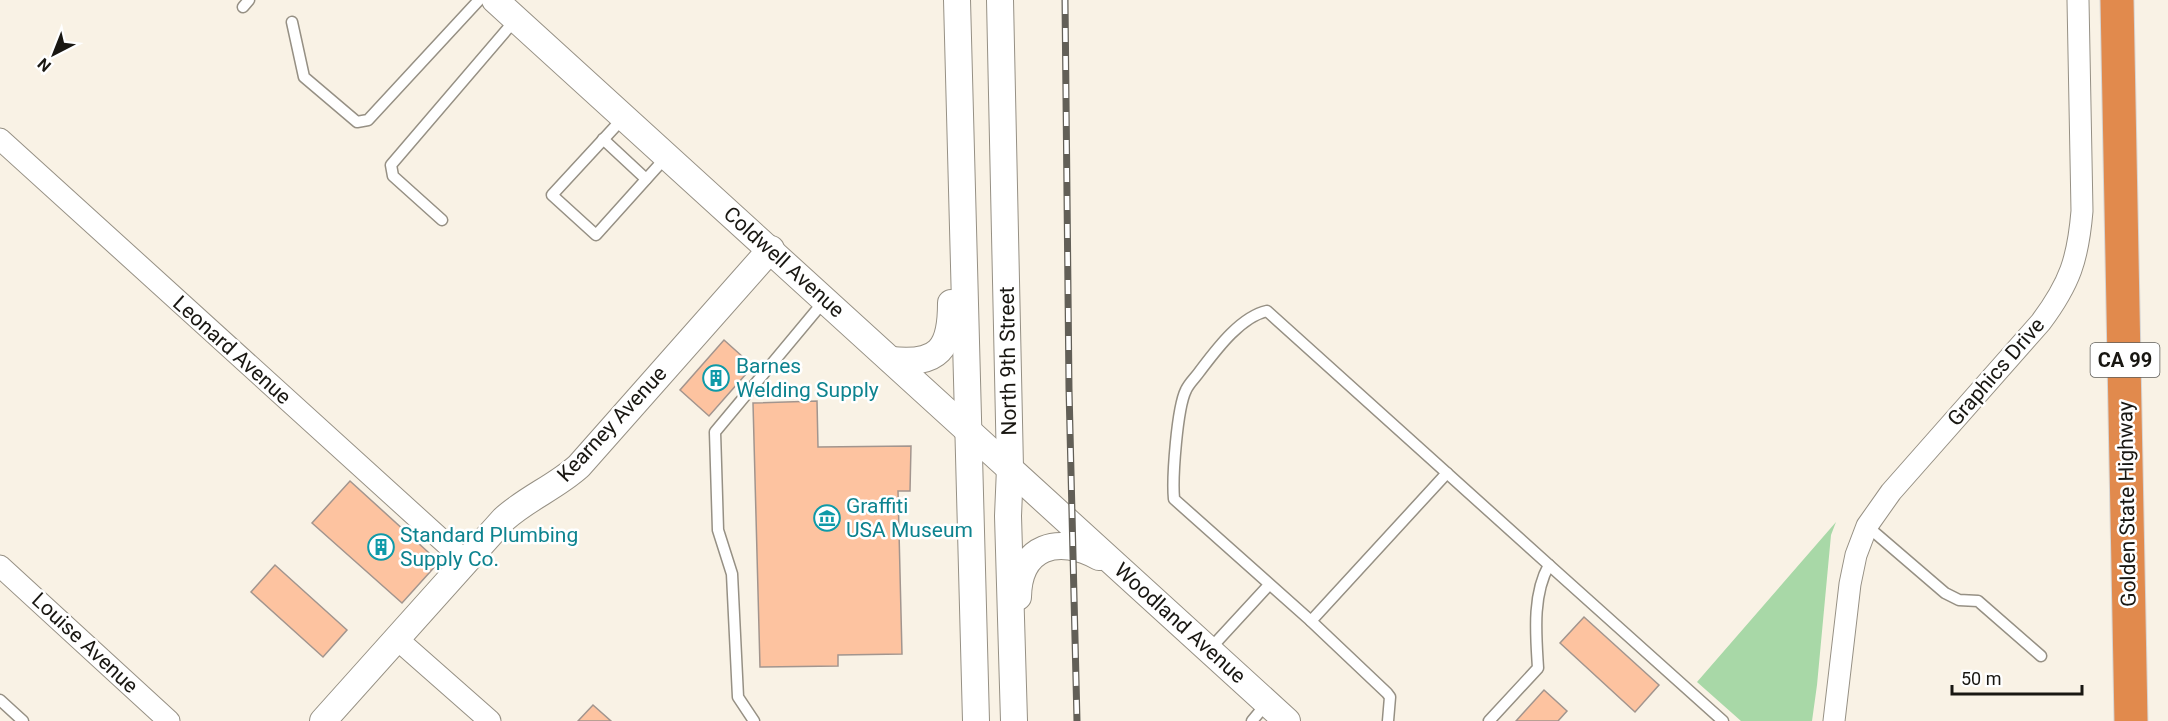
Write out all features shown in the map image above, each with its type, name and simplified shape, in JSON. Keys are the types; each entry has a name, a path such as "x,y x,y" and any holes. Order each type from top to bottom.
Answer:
{"highway":[{"name":"Golden State Highway","path":"2117,0 2131,721"}],"street":[{"name":"Coldwell Avenue","path":"495,0 1072,524"},
{"name":"North 9th Street","path":"957,0 976,721"},
{"name":"North 9th Street","path":"1000,0 1010,468 1008,516 1014,721"},
{"name":"Graphics Drive","path":"1834,721 1850,584 1856,555 1867,526 1891,492 2041,322 2058,298 2072,272 2079,242 2082,211 2078,0"},
{"name":"Leonard Avenue","path":"0,139 465,561"},
{"path":"891,360 913,362 923,359 938,351 948,338 951,324 950,236 963,213"},
{"name":"Kearney Avenue","path":"323,721 465,561 515,509 565,479 579,466 771,249"},
{"name":"Woodland Avenue","path":"1072,524 1209,650 1260,712 1287,721"},
{"path":"1013,682 1018,675 1018,592 1024,568 1032,557 1047,547 1073,546 1085,549 1117,566"},
{"name":"Louise Avenue","path":"0,566 169,721"},
{"path":"397,639 490,721"}],"lane":[{"path":"292,22 304,77 357,122 368,120 479,0"},
{"path":"442,220 393,176 391,165 516,19"},
{"path":"624,117 552,195 596,235 667,156"},
{"path":"603,139 646,179"},
{"path":"754,721 738,698 732,574 718,530 715,432 826,299"},
{"path":"1388,721 1390,697 1387,693 1311,621 1174,499 1173,484 1179,419 1185,390 1224,340 1256,313 1267,311 1723,721"},
{"path":"1311,621 1447,473"},
{"path":"1867,526 1945,593 1959,600 1978,601 2041,656"},
{"path":"1489,721 1538,668 1536,640 1539,590 1541,580 1550,565"},
{"path":"1209,650 1269,585"},
{"path":"0,700 22,721"}],"green space":[{"path":"1836,522 1831,535 1812,721 1741,721 1697,682"}],"building":[{"name":"Barnes Welding Supply","path":"724,340 753,366 709,416 680,390"},
{"name":"Graffiti USA Museum","path":"817,401 818,447 911,446 910,491 898,491 902,654 838,655 838,666 760,667 753,403"},
{"name":"Standard Plumbing Supply Co.","path":"350,481 439,562 402,603 312,523"},
{"path":"275,565 347,630 323,657 251,592"},
{"path":"1584,617 1659,685 1635,712 1560,643"},
{"path":"1544,690 1567,711 1558,721 1516,721"},
{"path":"593,705 611,721 578,721"}],"railway":[{"path":"1065,0 1069,389 1077,721"}],"place":[{"name":"Barnes Welding Supply","path":"716,378"},
{"name":"Graffiti USA Museum","path":"827,518"},
{"name":"Standard Plumbing Supply Co.","path":"381,547"}]}
